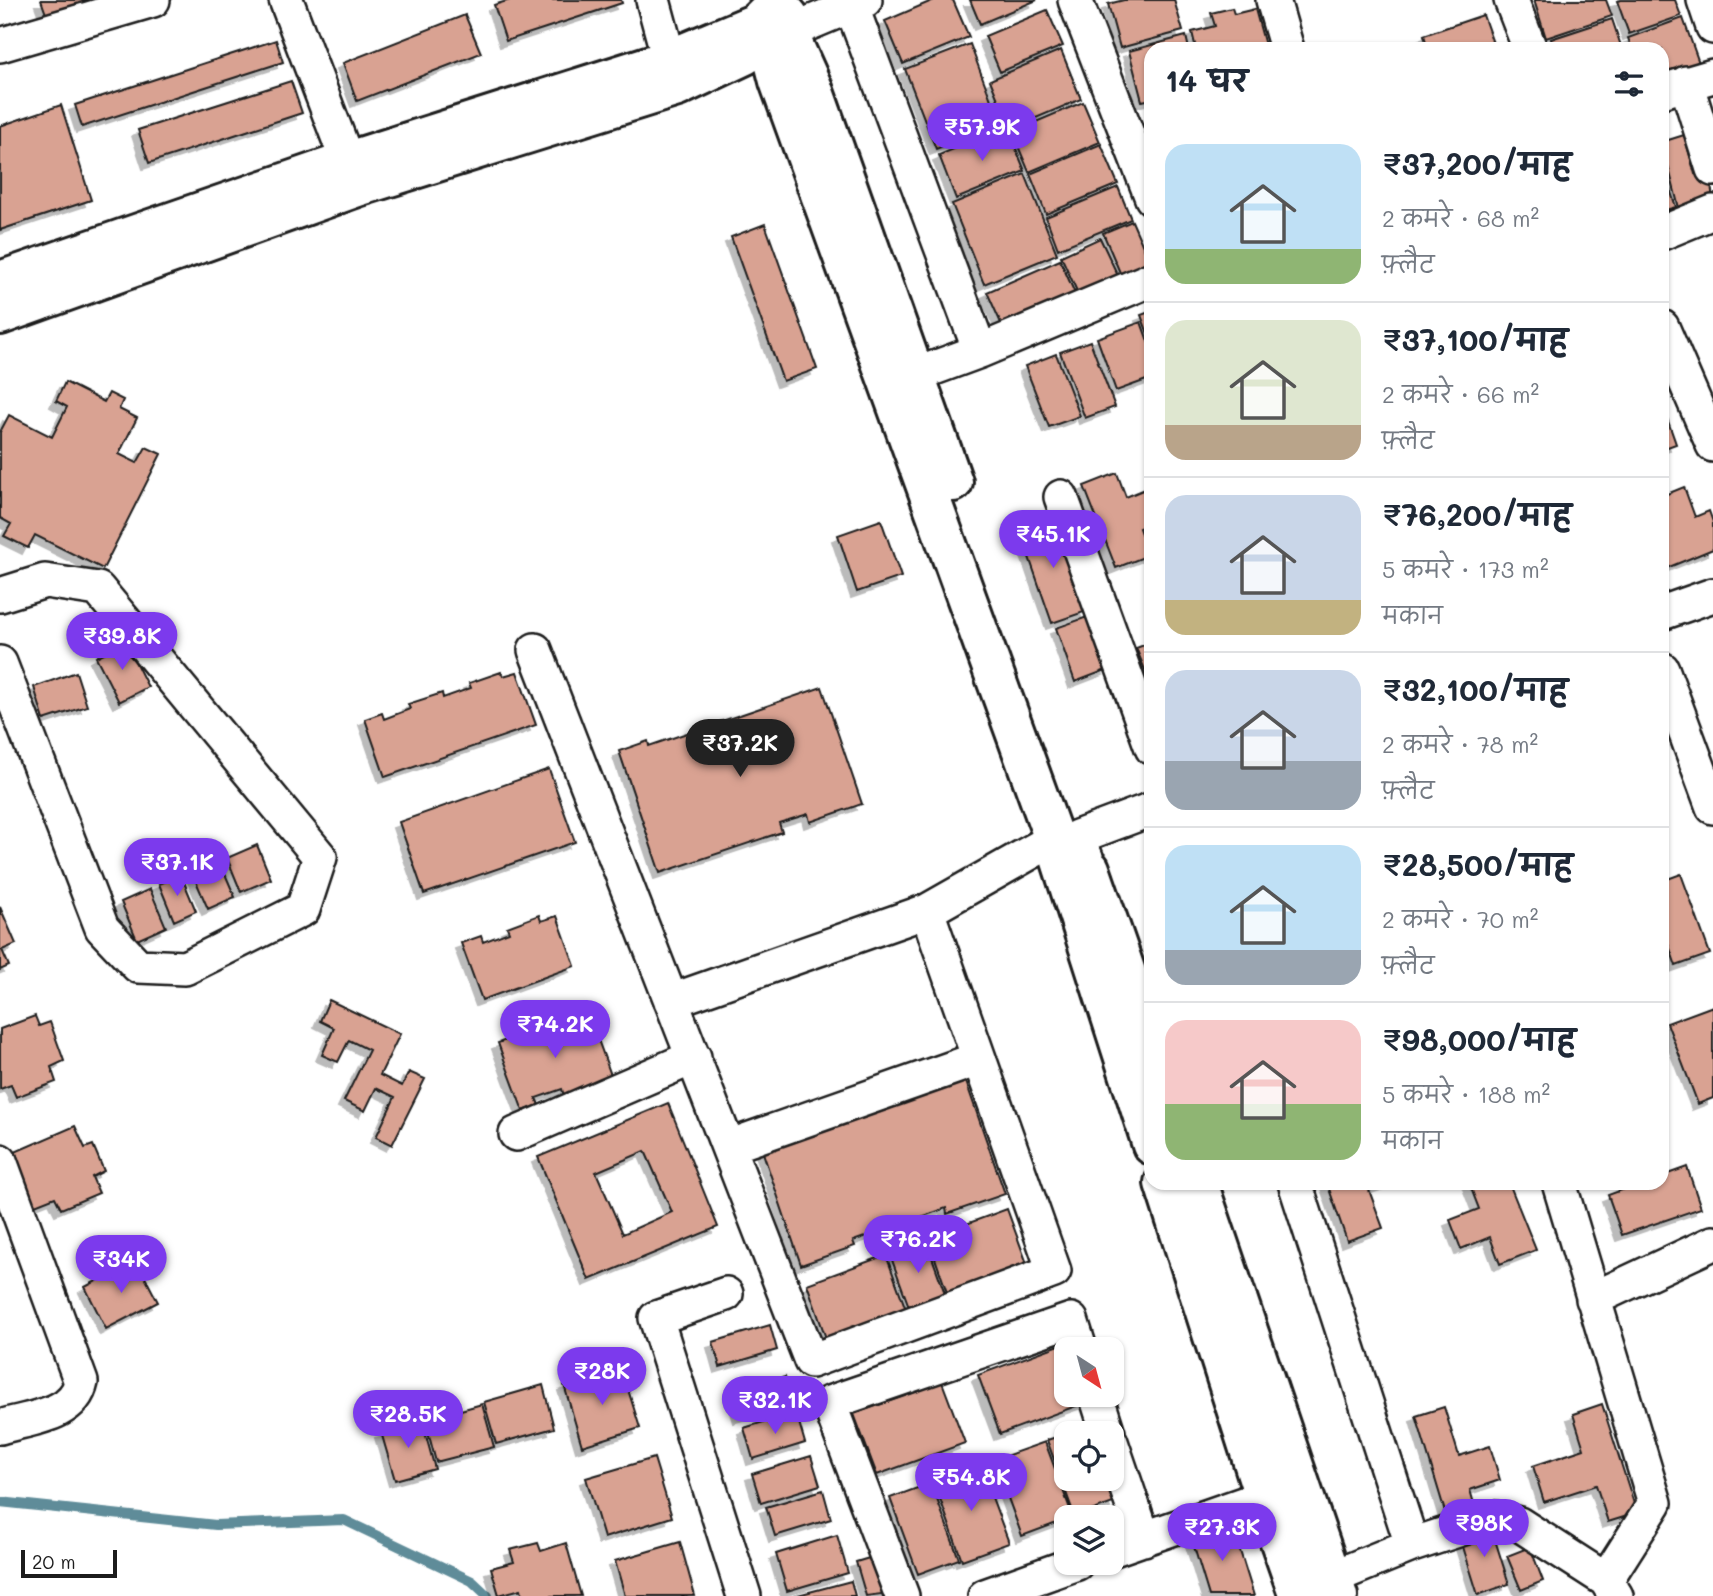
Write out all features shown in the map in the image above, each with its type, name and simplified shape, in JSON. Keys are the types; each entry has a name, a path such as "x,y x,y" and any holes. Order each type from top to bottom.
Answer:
{"main road":[{"path":"0,281 673,73 772,23"},
{"path":"772,23 813,86 915,375 1072,844 1144,1115"},
{"path":"772,23 779,81 1144,1027"},
{"path":"0,315 353,174"},
{"path":"1166,1190 1264,1496 1322,1590"},
{"path":"1200,1190 1301,1484 1322,1590"}],"street":[{"path":"0,46 153,0"},
{"path":"286,0 353,174"},
{"path":"653,0 673,73"},
{"path":"1075,0 1144,177"},
{"path":"1273,0 1285,42"},
{"path":"1510,0 1528,42"},
{"path":"1704,0 1713,27"},
{"path":"772,23 858,3 980,351"},
{"path":"1687,83 1713,169"},
{"path":"1669,230 1713,212"},
{"path":"915,375 980,351 1144,282"},
{"path":"1669,343 1713,444"},
{"path":"1061,497 1144,726"},
{"path":"0,595 45,581 99,589 320,857 303,909 185,968 138,966 102,928 1,670"},
{"path":"1669,611 1713,595"},
{"path":"536,650 811,1361 1054,1270 927,911"},
{"path":"1669,688 1713,807"},
{"path":"671,1001 927,911 1144,812"},
{"path":"516,1134 694,1057"},
{"path":"728,1147 978,1059"},
{"path":"0,1161 81,1382 78,1396 68,1407 0,1427"},
{"path":"1297,1190 1412,1545"},
{"path":"1322,1590 1412,1545 1494,1518 1519,1524 1611,1588 1655,1503 1561,1190"},
{"path":"1593,1299 1713,1243"},
{"path":"726,1294 656,1318 744,1596"},
{"path":"902,1596 829,1403 1071,1320 1076,1337"},
{"path":"1124,1480 1144,1539"},
{"path":"1124,1546 1301,1484"},
{"path":"985,1596 1054,1571"}],"building":[{"path":"41,0 124,0 50,25"},
{"path":"510,0 621,0 622,3 506,41 494,5"},
{"path":"934,0 953,0 969,37 903,64 885,21"},
{"path":"970,0 1037,0 980,24"},
{"path":"1124,0 1174,0 1183,31 1120,48 1108,4"},
{"path":"1534,0 1606,0 1612,16 1546,38"},
{"path":"1675,0 1681,16 1629,34 1617,1"},
{"path":"1232,8 1234,14 1255,9 1264,42 1194,42 1192,32 1215,26 1211,13"},
{"path":"1047,10 1063,46 1000,72 985,36"},
{"path":"465,15 481,53 357,101 343,63"},
{"path":"1483,15 1493,42 1426,42 1424,35"},
{"path":"1683,18 1699,63 1669,74 1669,42 1629,42 1628,38"},
{"path":"1612,19 1620,42 1552,42 1551,39"},
{"path":"1186,36 1187,42 1163,42"},
{"path":"276,40 283,62 82,127 75,105"},
{"path":"970,44 1000,124 936,149 905,69"},
{"path":"1144,47 1144,101 1142,101 1129,51"},
{"path":"1061,50 1081,99 1010,129 990,80"},
{"path":"291,81 302,113 149,163 138,130"},
{"path":"1083,102 1100,142 1029,172 1012,132"},
{"path":"61,105 91,200 0,230 0,126"},
{"path":"1007,127 1025,171 956,199 939,155"},
{"path":"1684,135 1695,174 1709,170 1713,199 1679,208 1669,169 1669,140"},
{"path":"1101,144 1118,184 1046,214 1030,174"},
{"path":"1025,174 1057,254 984,284 952,204"},
{"path":"1669,186 1676,207 1669,209"},
{"path":"1118,187 1131,219 1058,249 1046,217"},
{"path":"1132,221 1144,249 1144,271 1124,282 1103,233"},
{"path":"765,224 817,369 783,381 731,237"},
{"path":"1100,238 1120,280 1080,298 1061,256"},
{"path":"1060,260 1077,298 1004,330 987,292"},
{"path":"1141,322 1144,330 1144,381 1116,391 1097,338"},
{"path":"1090,341 1115,407 1085,418 1060,352"},
{"path":"1056,354 1080,416 1049,427 1025,366"},
{"path":"65,382 104,402 109,393 123,400 119,409 137,418 119,454 137,463 146,447 161,454 103,569 35,535 28,548 4,536 11,524 0,518 0,432 9,415 52,437 67,407 56,401"},
{"path":"1669,424 1676,444 1669,446"},
{"path":"1117,473 1126,497 1144,490 1144,526 1139,528 1144,542 1144,557 1116,568 1084,486"},
{"path":"1684,487 1695,517 1709,511 1713,522 1713,549 1669,567 1669,493"},
{"path":"1054,516 1087,611 1052,623 1019,528"},
{"path":"881,520 901,577 857,592 838,535"},
{"path":"1090,616 1109,669 1075,682 1056,628"},
{"path":"125,642 148,687 119,702 96,657"},
{"path":"1144,645 1144,668 1136,648"},
{"path":"76,672 87,706 44,720 34,687"},
{"path":"501,672 503,676 517,672 536,725 385,777 365,719 382,713 384,719 410,709 408,704 442,693 443,698 471,688 469,683"},
{"path":"822,687 862,804 810,822 808,814 779,823 782,832 660,873 619,751 648,741 649,746"},
{"path":"549,769 575,842 424,894 399,822"},
{"path":"257,845 271,879 241,892 227,858"},
{"path":"219,860 235,897 208,909 192,872"},
{"path":"1681,874 1710,954 1676,966 1669,946 1669,878"},
{"path":"181,875 196,911 174,921 159,884"},
{"path":"150,889 166,927 137,940 121,902"},
{"path":"0,907 16,944 2,950 9,966 0,970"},
{"path":"539,915 541,921 557,916 575,966 482,1000 461,943 481,936 483,942 509,932 507,927"},
{"path":"329,1000 400,1034 380,1075 402,1086 409,1072 425,1079 392,1145 376,1137 395,1097 376,1088 365,1111 344,1101 369,1050 349,1040 338,1062 322,1055 334,1028 320,1021"},
{"path":"1713,1006 1713,1098 1698,1104 1669,1022"},
{"path":"587,1010 612,1078 564,1096 562,1089 536,1098 539,1105 523,1111 498,1043 527,1032 529,1038 550,1030 548,1024"},
{"path":"35,1016 39,1026 50,1022 64,1061 51,1067 56,1082 16,1097 11,1085 0,1089 0,1029"},
{"path":"964,1076 1005,1194 947,1214 946,1208 921,1217 923,1223 880,1237 879,1232 853,1241 855,1246 801,1265 759,1141"},
{"path":"668,1103 718,1227 589,1280 538,1157","holes":["645,1151 672,1212 623,1234 596,1172"]},
{"path":"75,1126 85,1148 93,1145 104,1171 92,1177 99,1193 61,1209 55,1197 30,1207 8,1155"},
{"path":"1687,1167 1701,1208 1622,1235 1608,1195 1622,1190 1669,1190 1669,1173"},
{"path":"1329,1190 1369,1190 1383,1228 1347,1241"},
{"path":"1472,1190 1512,1190 1536,1250 1500,1264 1490,1237 1461,1249 1450,1220 1479,1209"},
{"path":"1007,1209 1030,1272 950,1301 928,1238"},
{"path":"924,1235 948,1302 912,1315 888,1249"},
{"path":"886,1255 908,1315 828,1344 807,1284"},
{"path":"136,1260 158,1302 106,1329 85,1287"},
{"path":"770,1325 777,1350 720,1367 713,1342"},
{"path":"1054,1347 1054,1407 1073,1407 1000,1434 978,1375"},
{"path":"621,1367 640,1428 582,1446 564,1385"},
{"path":"785,1377 791,1401 739,1417 732,1393"},
{"path":"942,1382 965,1443 877,1475 854,1414"},
{"path":"543,1385 554,1428 496,1444 484,1402"},
{"path":"482,1404 494,1447 436,1462 425,1420"},
{"path":"1602,1404 1637,1513 1608,1522 1596,1485 1544,1502 1533,1466 1584,1449 1573,1414"},
{"path":"1444,1407 1459,1456 1490,1446 1500,1480 1470,1490 1478,1517 1449,1525 1416,1416"},
{"path":"796,1412 805,1443 753,1459 744,1428"},
{"path":"422,1421 435,1469 395,1480 381,1432"},
{"path":"1054,1438 1054,1459 1047,1440"},
{"path":"1045,1442 1054,1466 1054,1491 1063,1491 1069,1505 1054,1505 1054,1524 1022,1536 994,1460"},
{"path":"811,1456 820,1485 761,1503 752,1474"},
{"path":"654,1458 672,1517 604,1538 586,1478"},
{"path":"980,1465 1009,1543 962,1560 934,1482"},
{"path":"931,1483 959,1559 918,1574 890,1498"},
{"path":"823,1490 831,1519 775,1536 766,1507"},
{"path":"1066,1491 1112,1491 1116,1502 1108,1505 1071,1505"},
{"path":"1490,1524 1509,1584 1478,1595 1459,1534"},
{"path":"1232,1525 1254,1596 1209,1596 1191,1537"},
{"path":"837,1535 848,1573 787,1591 776,1554"},
{"path":"680,1542 695,1596 625,1596 615,1561"},
{"path":"538,1543 541,1551 566,1543 581,1596 523,1596 521,1589 499,1595 491,1568 514,1562 510,1550"},
{"path":"1530,1547 1543,1581 1521,1590 1507,1556"},
{"path":"879,1555 890,1593 866,1596 856,1562"},
{"path":"851,1581 855,1596 794,1596"}],"waterway":[{"path":"0,1502 216,1525 344,1520 472,1581 488,1596"}]}
